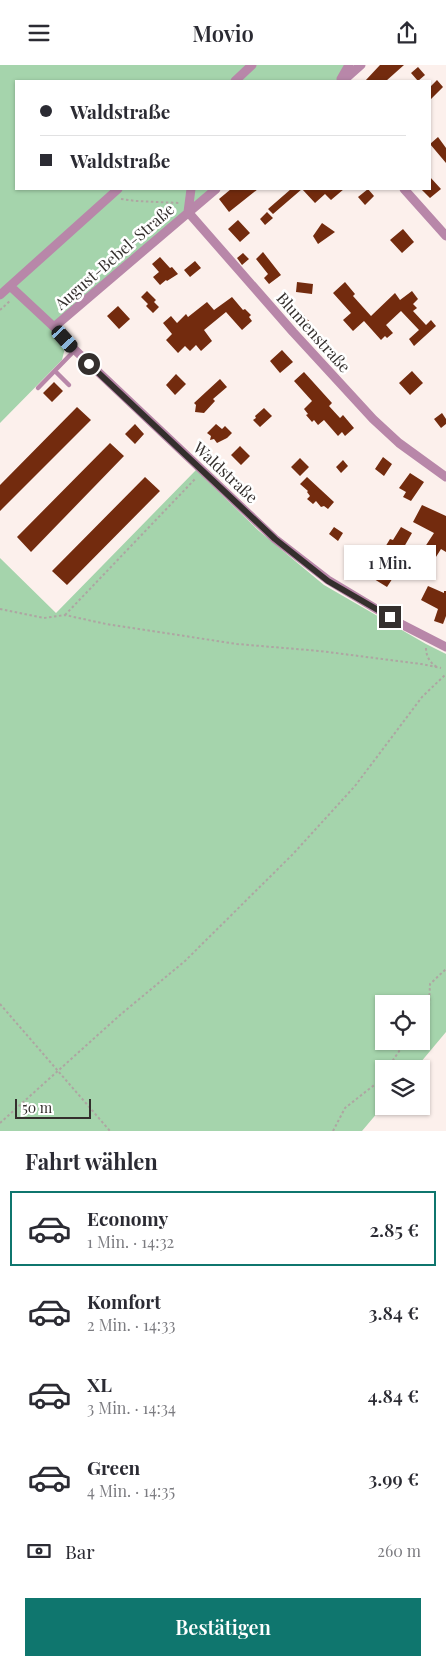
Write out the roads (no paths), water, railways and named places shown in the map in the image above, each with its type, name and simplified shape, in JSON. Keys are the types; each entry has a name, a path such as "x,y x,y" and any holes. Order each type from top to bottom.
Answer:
{"street":[{"path":"236,80 252,65"},
{"path":"342,80 349,65"},
{"path":"342,80 361,65"},
{"path":"0,295 117,190"},
{"path":"188,209 191,190"},
{"name":"August-Bebel-Straße","path":"54,327 188,209 215,190"},
{"path":"405,190 446,237"},
{"name":"Blumenstraße","path":"188,209 293,332 373,419 399,443 446,477"},
{"name":"Waldstraße","path":"10,286 54,327 75,351 275,539 328,581 446,647"}],"lane":[{"path":"38,388 75,351"},
{"path":"55,371 70,385"}]}
